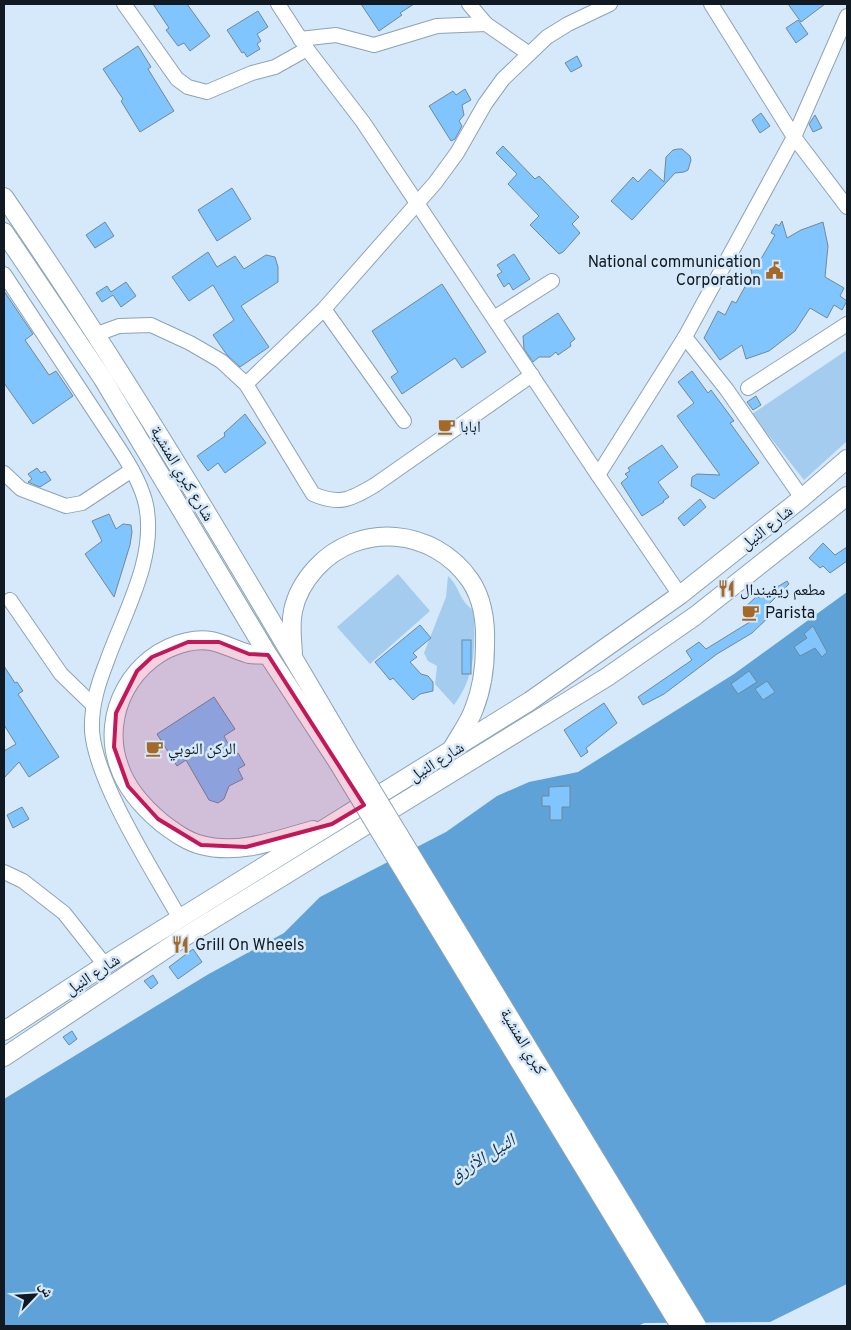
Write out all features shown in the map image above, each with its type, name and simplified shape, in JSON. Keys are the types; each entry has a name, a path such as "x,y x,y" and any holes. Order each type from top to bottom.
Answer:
{"main road":[{"name":"شارع كبري المنشية","path":"4,197 97,334 158,430 294,658 345,760"},
{"name":"شارع كبري المنشية","path":"4,232 103,379 268,655 345,760"},
{"name":"شارع النيل","path":"4,1031 105,965 451,752 530,701 680,595 802,498 847,459"},
{"name":"شارع النيل","path":"4,1057 181,939 607,677 695,616 847,496"},
{"path":"294,658 291,628 296,600 308,577 324,559 347,544 369,537 392,535 408,538 436,548 455,562 470,581 483,611 485,632 482,683 474,710 451,752"},
{"path":"268,655 249,654 219,642 203,640 168,648 152,657 132,678 123,692 116,713 114,740 119,766 128,786 158,819 177,834 201,845 228,848 246,847 332,824"},
{"name":"كبري المنشية","path":"345,760 680,1326"},
{"name":"كبري المنشية","path":"345,760 696,1326"}],"street":[{"path":"124,4 177,79 188,87 207,92 252,73 275,68 304,44 336,34 374,45 438,26 486,24"},
{"path":"278,4 304,44 364,122 598,475 680,595"},
{"path":"470,4 486,24 528,53"},
{"path":"246,384 324,308 447,168 485,104 503,79 528,53 547,37 568,24 610,4"},
{"path":"711,4 794,137 847,207"},
{"path":"598,475 685,337 794,137 847,16"},
{"path":"4,274 90,402 132,470 146,504 148,544 93,705 92,732 99,759 126,820 180,919"},
{"path":"494,318 552,280"},
{"path":"324,308 404,421"},
{"path":"748,388 847,324"},
{"path":"97,334 119,326 151,325 190,343 221,361 246,384 313,494 327,500 337,501 352,498 375,485 532,375"},
{"path":"685,337 727,390 802,498"},
{"path":"4,472 21,489 66,506 82,503 132,470"},
{"path":"10,600 61,674 93,705"},
{"path":"4,872 23,880 64,914 105,965"}],"highlighted area":[{"path":"188,642 219,642 249,654 268,655 364,805 332,824 246,847 201,845 158,819 128,786 114,747 116,713 137,671 152,657"}],"shaded area":[{"path":"847,350 847,441 804,480 752,414"},
{"path":"398,574 430,611 370,664 337,627"},
{"path":"448,576 465,602 474,611 473,660 467,683 454,705 435,684 437,666 428,661 424,653 446,597"}],"water":[{"name":"النيل الأزرق","path":"847,592 847,1284 770,1322 644,1323 638,1326 4,1326 4,1099 207,975 284,933 320,897 446,832 497,796 529,782 578,772 734,674"}],"building":[{"path":"153,4 187,4 210,36 190,51 184,43 178,46 166,30 169,28"},
{"path":"361,4 414,4 379,31"},
{"path":"788,4 825,4 801,22"},
{"path":"258,11 268,27 257,34 261,41 257,44 260,49 247,57 244,52 242,53 227,30"},
{"path":"798,20 808,34 796,43 786,28"},
{"path":"138,46 151,67 148,69 174,111 140,132 121,101 123,99 103,69"},
{"path":"577,56 582,66 571,72 565,63"},
{"path":"465,89 471,100 462,105 464,115 459,121 462,126 455,139 451,141 429,106 453,91 456,95"},
{"path":"761,113 770,126 760,133 752,120"},
{"path":"815,115 822,128 813,132 809,124"},
{"path":"503,146 535,179 539,176 579,217 572,224 580,233 563,252 559,254 530,225 539,216 508,184 517,174 496,153"},
{"path":"682,149 690,156 691,160 688,170 675,173 632,220 611,201 633,177 638,182 650,169 664,182 666,157 673,150"},
{"path":"232,188 251,219 217,241 198,210"},
{"path":"782,221 787,238 801,230 823,222 828,246 825,277 844,288 840,296 847,301 842,310 834,305 827,318 810,308 795,331 769,351 746,359 742,345 720,360 704,338 718,311 725,315 732,301 736,303 752,274 750,266 758,264 775,235 771,233 776,224 779,226"},
{"path":"105,222 114,236 95,248 86,235"},
{"path":"208,252 217,267 235,256 244,269 266,255 275,257 278,267 278,282 241,306 269,347 240,367 227,355 213,335 234,320 213,285 189,301 172,277"},
{"path":"514,254 530,279 513,290 509,283 504,287 497,275 502,272 497,265"},
{"path":"126,282 136,296 121,307 113,295 102,302 96,293 107,286 111,292"},
{"path":"442,284 486,352 462,368 455,358 402,394 391,377 398,372 372,331"},
{"path":"4,291 33,334 25,340 49,375 56,371 73,396 33,424 4,383"},
{"path":"558,313 575,339 570,343 571,346 558,355 556,352 550,357 539,357 533,362 524,349 523,336"},
{"path":"692,371 708,393 711,390 734,421 730,423 759,463 714,499 691,486 692,477 697,474 720,475 677,416 694,403 678,382"},
{"path":"756,396 761,405 753,410 747,402"},
{"path":"245,414 266,443 225,473 218,463 208,471 197,456 225,436 224,433"},
{"path":"662,445 678,467 658,482 669,497 642,516 621,483 628,477 625,474 630,471 628,468"},
{"path":"37,468 41,473 45,471 51,480 40,487 28,482 32,479 28,474"},
{"path":"700,499 706,507 684,526 678,518"},
{"path":"109,514 116,529 123,524 131,525 132,532 130,545 114,597 85,554 102,541 92,521"},
{"path":"823,543 835,555 847,547 847,561 830,573 823,566 820,568 809,558"},
{"path":"787,581 789,584 765,608 771,615 752,633 717,654 664,694 643,705 638,697 692,660 686,651 699,642 706,649 753,620 743,609 757,596 759,598"},
{"path":"420,625 431,638 413,653 417,657 410,662 421,674 428,676 433,682 433,691 420,694 413,700 393,678 390,680 375,662"},
{"path":"813,626 827,652 822,657 815,648 800,656 794,647 807,638 804,634"},
{"path":"462,640 471,640 471,674 462,674"},
{"path":"4,666 15,683 17,682 23,691 18,694 59,757 29,777 19,762 4,778 4,751 16,744 4,725"},
{"path":"749,671 757,682 738,694 731,684"},
{"path":"767,681 775,692 763,700 755,689"},
{"path":"214,697 235,729 224,736 234,755 238,753 245,765 238,769 243,779 229,786 224,799 218,803 209,800 186,760 177,766 157,734"},
{"path":"604,703 617,723 586,748 588,752 581,757 564,730"},
{"path":"570,786 570,807 562,807 562,820 550,820 550,806 542,806 542,796 549,796 549,787"},
{"path":"22,807 29,819 13,828 7,815"},
{"path":"193,949 202,962 178,979 169,967"},
{"path":"153,975 158,983 151,989 144,981"},
{"path":"72,1031 77,1039 69,1045 63,1037"}],"place":[{"name":"National communication Corporation","path":"775,270"},
{"name":"ابابا","path":"446,426"},
{"name":"مطعم ريفيندال","path":"726,589"},
{"name":"Parista","path":"751,612"},
{"name":"الركن النوبي","path":"154,748"},
{"name":"Grill On Wheels","path":"181,944"}]}
